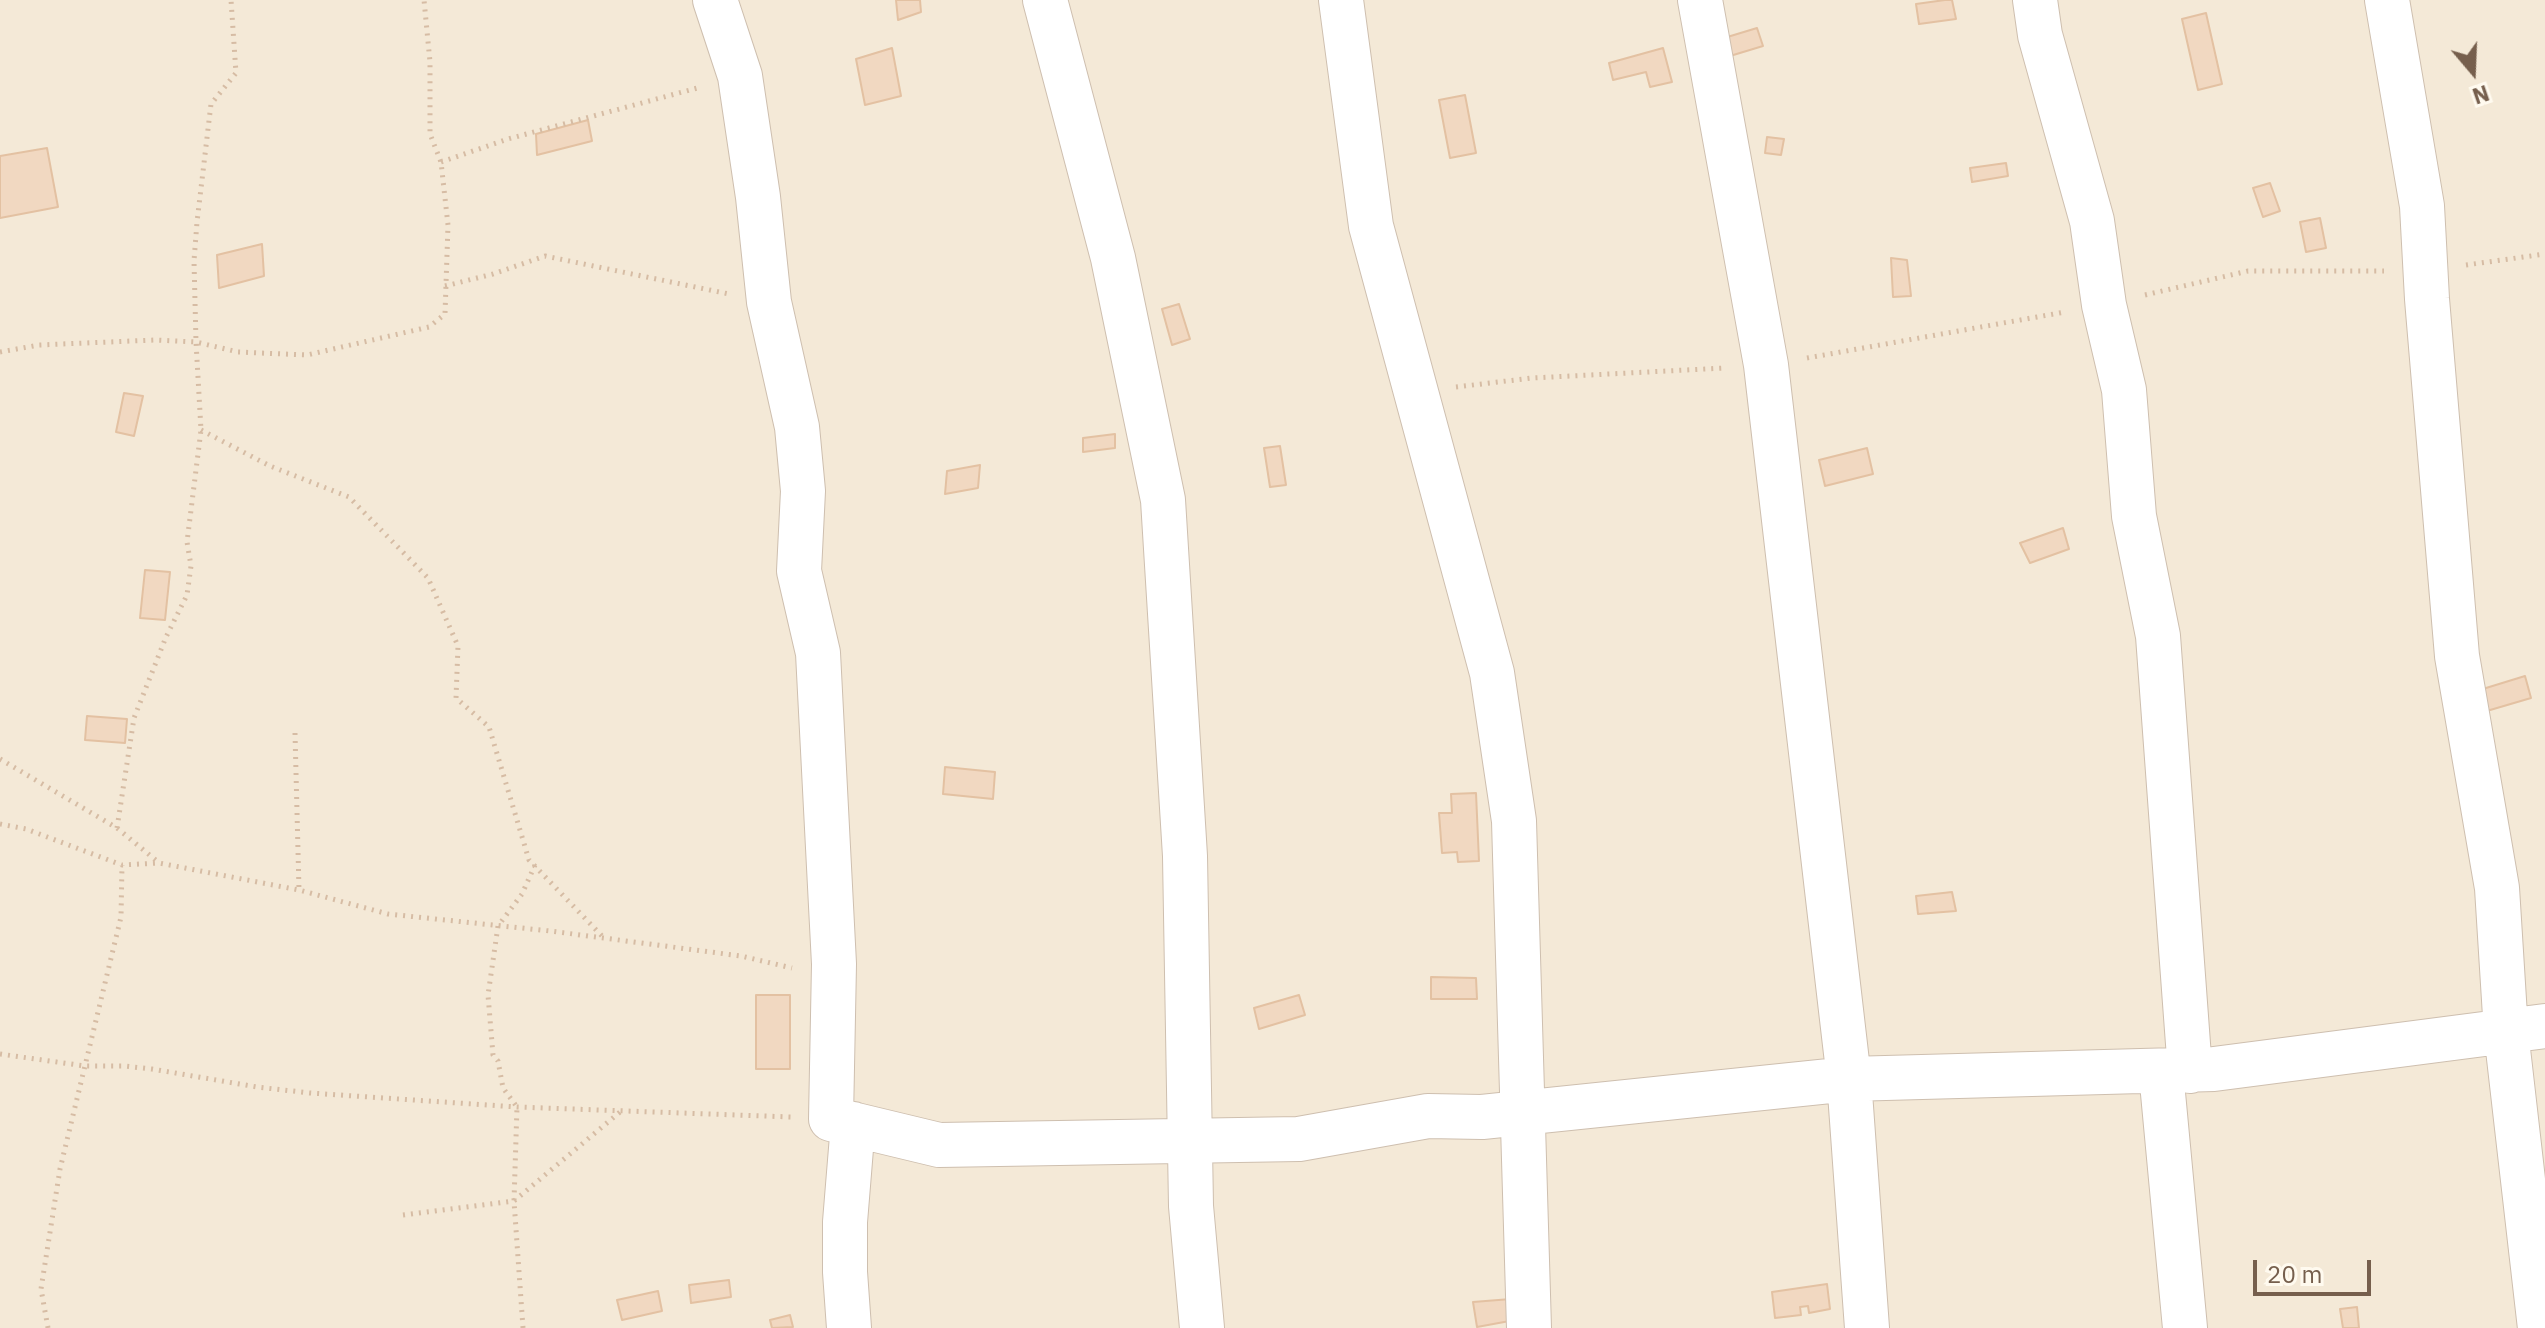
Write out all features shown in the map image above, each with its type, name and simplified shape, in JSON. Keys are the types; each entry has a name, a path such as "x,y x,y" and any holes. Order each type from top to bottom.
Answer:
{"street":[{"path":"715,0 740,76 758,197 769,302 797,427 803,491 799,571 818,653 842,1121 849,1328"},
{"path":"1045,0 1113,258 1163,500 1185,856 1191,1206 1202,1328"},
{"path":"1341,0 1371,226 1492,673 1514,821 1529,1328"},
{"path":"1700,0 1766,365 1849,1079 1867,1328"},
{"path":"2035,0 2040,35 2092,221 2104,305 2124,390 2134,516 2158,636 2185,1328"},
{"path":"2387,0 2422,206 2457,656 2497,888 2526,1029 2540,1328"},
{"path":"842,1121 939,1145 1299,1139 1428,1116 1482,1117 1849,1079 2175,1072 2526,1029"}],"path":[{"path":"117,828 134,718 166,637 187,595 191,566 187,542 201,430 194,261 211,104 236,73 231,0"},
{"path":"0,352 82,342 196,342 250,353 296,355 429,327 445,314 448,225 441,162 430,134 430,62 424,0"},
{"path":"441,162 508,139 740,76"},
{"path":"1415,391 1532,378 1766,365 2104,305 2248,271 2425,270 2545,254"},
{"path":"445,286 545,256 769,302"},
{"path":"201,430 270,466 349,497 428,578 458,646 456,698 489,727 529,860 604,938"},
{"path":"295,733 299,890"},
{"path":"0,759 117,828 159,863"},
{"path":"0,824 26,829 122,865 159,863 299,890 388,914 741,956 794,968"},
{"path":"48,1328 41,1289 60,1169 121,917 122,865"},
{"path":"523,1328 514,1201 517,1107 503,1088 498,1061 493,1055 488,995 498,926 522,894 535,865"},
{"path":"0,1054 85,1066 152,1069 293,1092 517,1107 842,1121"},
{"path":"403,1215 514,1201 621,1111"}],"shaded area":[{"path":"0,0 2545,0 2545,1328 0,1328"}],"building":[{"path":"896,0 920,0 921,12 898,20"},
{"path":"1952,0 1956,19 1919,24 1916,4"},
{"path":"2206,13 2222,84 2198,90 2182,19"},
{"path":"1757,28 1763,46 1730,56 1724,38"},
{"path":"892,48 901,96 865,105 856,59"},
{"path":"1663,48 1672,82 1650,87 1646,72 1613,80 1609,63"},
{"path":"1465,95 1476,153 1450,158 1439,100"},
{"path":"588,120 592,141 537,155 536,134"},
{"path":"1767,137 1784,139 1781,155 1765,153"},
{"path":"47,148 58,207 0,218 0,156"},
{"path":"2006,163 2008,176 1972,182 1970,168"},
{"path":"2270,183 2280,211 2263,217 2253,188"},
{"path":"2320,218 2326,248 2306,252 2300,222"},
{"path":"262,244 264,276 219,288 217,255"},
{"path":"1891,258 1907,260 1911,296 1893,297"},
{"path":"1179,304 1190,339 1172,345 1162,309"},
{"path":"124,393 143,396 134,436 116,432"},
{"path":"1115,434 1115,448 1083,452 1083,438"},
{"path":"1280,446 1286,485 1270,487 1264,448"},
{"path":"1867,448 1873,474 1825,486 1819,460"},
{"path":"980,465 978,488 945,494 947,471"},
{"path":"2063,528 2069,549 2030,563 2020,543"},
{"path":"145,570 170,572 165,620 140,618"},
{"path":"2525,676 2531,698 2480,713 2473,692"},
{"path":"87,716 127,719 125,743 85,740"},
{"path":"945,767 995,772 993,799 943,794"},
{"path":"1476,793 1479,861 1458,862 1457,852 1442,853 1439,813 1452,813 1451,794"},
{"path":"1952,892 1956,911 1918,914 1916,896"},
{"path":"1431,977 1476,978 1477,999 1431,999"},
{"path":"756,995 790,995 790,1069 756,1069"},
{"path":"1299,995 1305,1015 1259,1029 1254,1008"},
{"path":"729,1280 731,1297 691,1303 689,1285"},
{"path":"1827,1284 1830,1309 1809,1313 1808,1306 1800,1307 1801,1315 1775,1318 1772,1292"},
{"path":"658,1291 662,1311 622,1320 617,1300"},
{"path":"1511,1299 1515,1320 1477,1327 1473,1302"},
{"path":"2357,1307 2359,1328 2343,1328 2340,1309"},
{"path":"790,1315 793,1327 772,1328 770,1320"}]}
